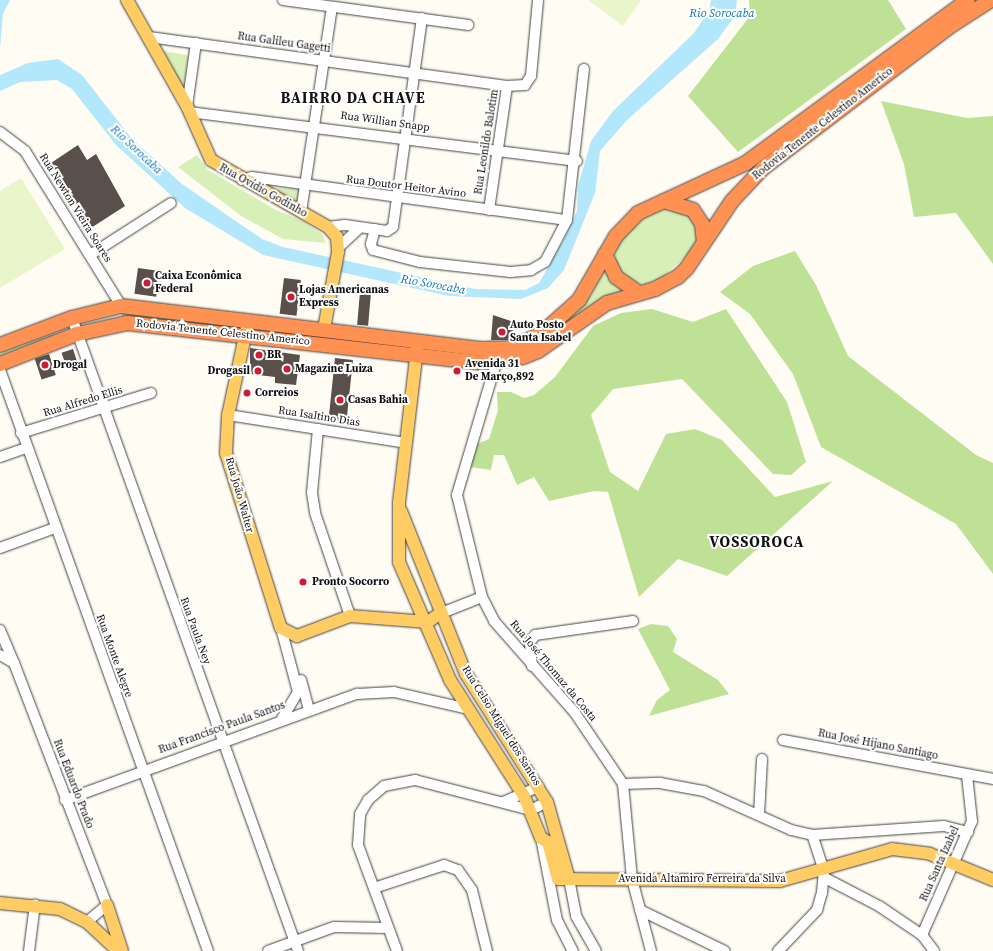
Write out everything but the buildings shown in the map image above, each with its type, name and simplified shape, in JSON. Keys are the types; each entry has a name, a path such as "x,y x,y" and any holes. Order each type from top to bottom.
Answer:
{"highway":[{"name":"Rodovia Tenente Celestino Americo","path":"121,306 484,349 524,344 579,300 605,254 625,224 664,201 746,163 953,5 968,0"},
{"name":"Rodovia Tenente Celestino Americo","path":"0,364 77,334 108,326 143,323 243,336 496,363 538,351 607,303 639,293 678,277 732,201 762,169 952,25 991,0"},
{"path":"664,201 693,210 702,224 704,242"},
{"path":"605,254 616,277 639,293"},
{"path":"0,345 72,318 121,306"},
{"path":"108,326 121,306"}],"main road":[{"name":"Rua Ovídio Godinho","path":"127,0 188,109 211,160 242,180 328,227 337,237 338,250"},
{"path":"324,329 338,250"},
{"name":"Rua João Walter","path":"248,322 243,336 228,415 226,453 232,479 282,628"},
{"name":"Rua Celso Miguel dos Santos","path":"418,341 399,502 399,562 422,621 468,708 524,796 531,810 541,838"},
{"name":"Rua Celso Miguel dos Santos","path":"399,502 439,614 466,674 484,706 539,787 547,802 569,879"},
{"path":"282,628 297,636 350,616 432,622 439,614"},
{"path":"468,708 478,703 484,706"},
{"path":"541,838 548,842 555,875 558,879 569,879"},
{"name":"Avenida Altamiro Ferreira da Silva","path":"569,879 780,881 825,875 892,849 930,854 993,880"},
{"path":"2,900 60,909 87,922 118,951"},
{"path":"107,905 122,951"}],"street":[{"path":"283,0 468,25"},
{"name":"Rua Leonildo Balotim","path":"489,210 507,86 525,85 531,76 538,0"},
{"path":"301,212 316,125 332,7"},
{"path":"328,227 345,225 358,229 390,230 398,198 422,18"},
{"name":"Rua Galileu Gagetti","path":"149,37 507,86"},
{"path":"188,109 196,43"},
{"path":"375,229 371,244 373,250 435,265 510,272 531,270 545,262 567,220 576,160 584,69"},
{"name":"Rua Willian Snapp","path":"188,109 576,160"},
{"name":"Rua Newton Vieira Soares","path":"0,132 25,151 121,306"},
{"name":"Rua Doutor Heitor Avino","path":"242,180 252,177 305,186 567,220"},
{"path":"90,255 171,203"},
{"path":"338,250 358,229"},
{"name":"Rua Paula Ney","path":"72,318 103,410 296,946"},
{"name":"Rua José Thomaz da Costa","path":"496,363 458,495 482,597 494,620 532,666 575,713 623,784"},
{"name":"Rua Monte Alegre","path":"0,370 26,448 208,951"},
{"name":"Rua Alfredo Ellis","path":"21,432 103,410 151,393"},
{"name":"Rua Isaltino Dias","path":"228,415 406,443"},
{"path":"318,429 312,493 315,513 350,616"},
{"path":"0,457 26,448"},
{"path":"0,548 55,528"},
{"path":"439,614 482,597"},
{"path":"532,666 530,642 535,635 632,621"},
{"name":"Rua João Walter","path":"281,719 298,692 282,628"},
{"name":"Rua Eduardo Prado","path":"0,630 107,905"},
{"path":"297,636 294,654 309,709"},
{"path":"0,655 14,663"},
{"name":"Rua Francisco Paula Santos","path":"66,800 222,740 309,709 376,691 468,708"},
{"name":"Rua José Hijano Santiago","path":"783,740 918,762 967,776 993,779"},
{"path":"759,816 762,759"},
{"name":"Rua Santa Izabel","path":"922,935 972,821 967,776"},
{"path":"397,951 358,845 358,824 368,800 384,786 416,780 531,810 547,802"},
{"path":"651,951 632,879 623,784 682,786 704,791 759,816 812,835 944,826 968,832"},
{"path":"503,802 524,796 539,787"},
{"path":"778,951 817,910 825,875 812,835"},
{"name":"Rua Celso Miguel dos Santos","path":"541,838 557,920 573,951"},
{"path":"374,888 444,865 458,870 472,890 486,951"},
{"path":"825,875 879,906 922,935 934,951"},
{"name":"Rua Celso Miguel dos Santos","path":"569,879 576,916 596,951"},
{"path":"29,951 35,904"},
{"path":"87,922 107,905"},
{"path":"640,910 725,951"},
{"path":"268,951 296,946 334,927 388,928"}],"green space":[{"path":"588,0 641,0 623,26"},
{"path":"749,0 888,0 906,29 738,152 688,96 750,16"},
{"path":"164,51 191,56 186,93"},
{"path":"881,101 967,118 993,116 993,264 956,213 914,217 904,164"},
{"path":"197,155 208,170 276,210 303,221 322,234 326,243 283,239 241,216 178,167"},
{"path":"21,178 65,249 0,288 0,191"},
{"path":"274,188 302,189 300,202 273,190"},
{"path":"666,206 694,217 699,234 691,252 660,279 645,284 627,281 616,264 615,253 623,237 638,220"},
{"path":"795,251 816,285 848,356 976,455 993,463 993,574 956,524 821,447 793,374 750,314 720,292 753,266"},
{"path":"606,266 611,280 623,290 586,309 564,328 508,359 421,352 422,345 493,354 575,311 592,294"},
{"path":"652,309 693,322 726,309 787,402 806,462 791,475 773,474 682,379 613,389 591,415 610,472 638,491 666,434 695,429 722,440 775,497 833,481 727,576 678,559 639,597 608,492 594,491 549,501 534,477 517,485 504,455 494,455 491,470 470,467 477,444 489,439 498,410 497,392 511,392 524,398 534,395 555,377 593,326 621,313"},
{"path":"122,310 212,323 212,326 122,320"},
{"path":"55,333 55,335 0,357 0,352"},
{"path":"651,624 668,626 677,639 673,652 718,680 729,694 649,716 657,700 670,690 638,629"}],"water":[{"path":"0,0 10,0 3,14 0,48"},
{"name":"Rio Sorocaba","path":"711,0 737,0 735,16 718,39 627,120 600,151 595,193 564,270 548,288 521,299 449,296 263,255 185,208 116,145 72,89 57,80 20,82 0,91 0,75 28,63 58,59 82,75 132,139 182,184 262,239 283,247 475,289 525,290 539,283 563,241 577,211 578,186 591,141 613,111 694,33 709,11"}],"place":[{"name":"Caixa Econômica Federal","path":"147,283"},
{"name":"Lojas Americanas Express","path":"291,297"},
{"name":"Auto Posto Santa Isabel","path":"502,332"},
{"name":"BR","path":"259,355"},
{"name":"Drogal","path":"45,365"},
{"name":"Magazine Luiza","path":"287,369"},
{"name":"Drogasil","path":"258,371"},
{"name":"Avenida 31 De Março,892","path":"457,371"},
{"name":"Correios","path":"247,393"},
{"name":"Casas Bahia","path":"340,400"},
{"name":"Pronto Socorro","path":"303,582"}],"district":[{"name":"BAIRRO DA CHAVE","path":"353,98"},
{"name":"VOSSOROCA","path":"757,542"}]}
